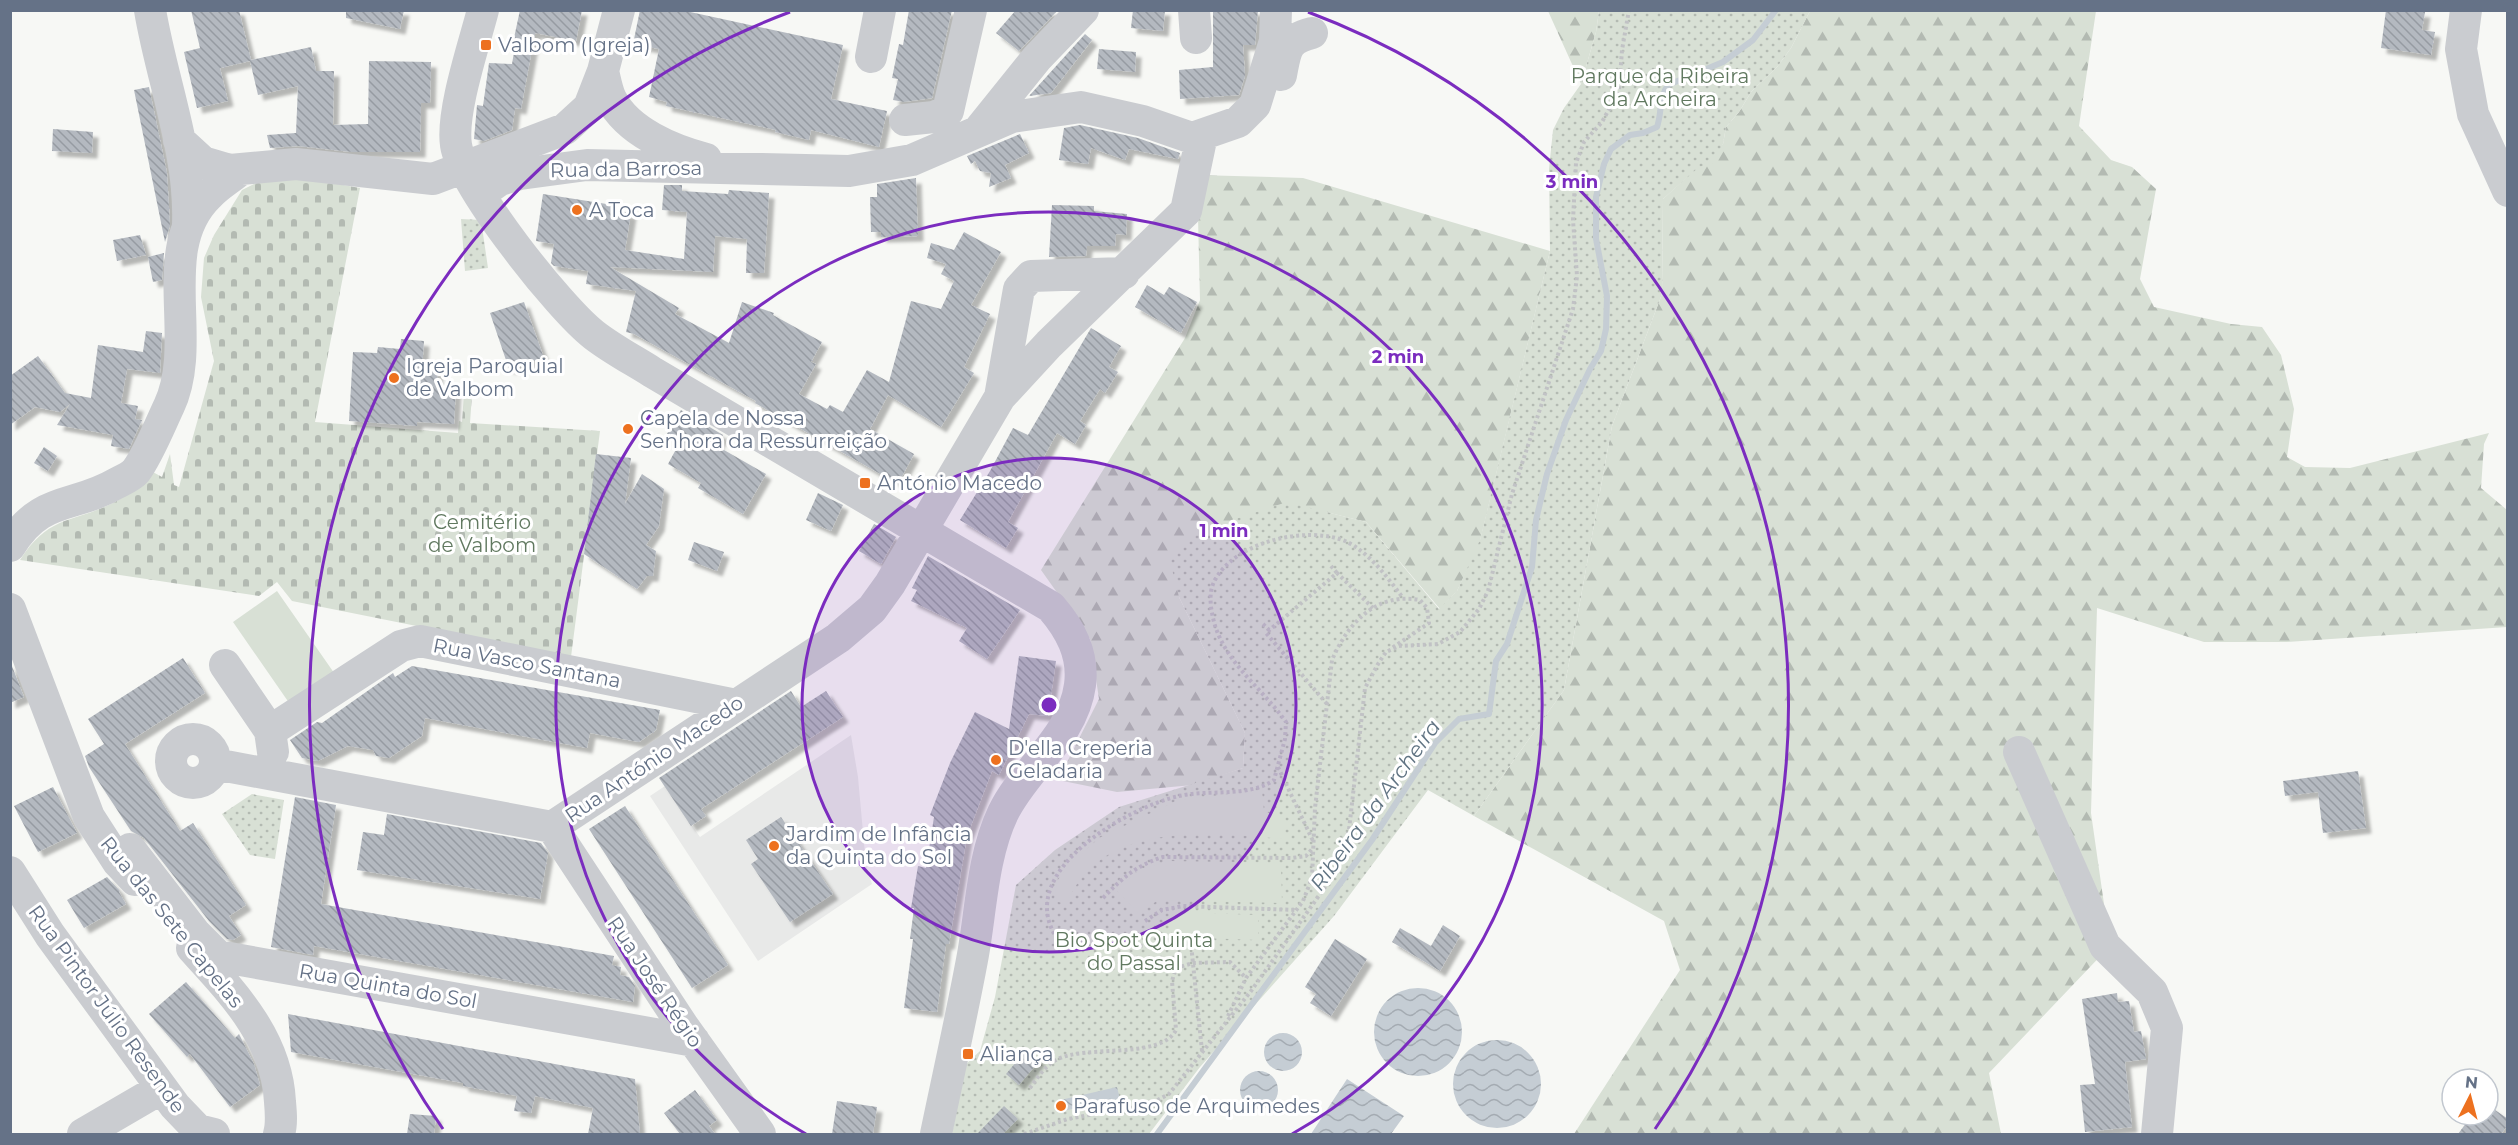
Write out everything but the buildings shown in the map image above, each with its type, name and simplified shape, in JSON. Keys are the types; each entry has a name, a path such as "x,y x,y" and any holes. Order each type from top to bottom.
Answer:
{"street":[{"path":"10,546 21,528 48,508 98,494 135,472 171,403 181,357 180,262 188,225 190,194 174,113 157,54 150,10"},
{"path":"483,10 457,117 456,146 464,167 480,194 552,294 594,335 806,464 1051,607 1066,624 1081,666 1079,688 1062,732 1003,813 989,858 972,960 936,1134"},
{"path":"603,71 619,10"},
{"path":"905,120 934,117 948,111 970,10"},
{"path":"978,130 1037,58 1083,10"},
{"path":"1255,105 1275,41 1275,10"},
{"path":"2466,10 2461,49 2473,114 2508,191"},
{"path":"871,57 872,12"},
{"path":"1000,397 1049,344 1186,211 1202,135 1238,122 1255,105 1271,98 1276,91 1287,48 1296,37 1312,33"},
{"name":"Rua da Barrosa","path":"464,167 565,129 589,107 603,71"},
{"name":"Rua da Barrosa","path":"603,71 611,99 627,118 647,134 682,152 741,168"},
{"name":"Rua da Barrosa","path":"480,194 500,180 558,167 587,165 849,171 912,160 1012,117 1081,107 1143,121 1192,138 1202,135"},
{"path":"179,140 202,162 230,170 296,164 433,179 464,167"},
{"path":"188,225 208,196 241,169"},
{"path":"1000,397 1019,289 1031,276 1124,273"},
{"name":"Rua António Macedo","path":"215,764 552,827 838,638 872,609 890,584 920,529 1000,397"},
{"name":"Rua das Sete Capelas","path":"10,609 89,817 118,862 235,994 272,1053 280,1095 279,1134"},
{"name":"Rua Vasco Santana","path":"270,731 401,646 420,641 736,705"},
{"path":"225,665 270,731 273,746 271,774"},
{"path":"2019,752 2105,946 2152,992 2167,1028 2157,1134"},
{"name":"Rua José Régio","path":"552,827 694,1041 760,1134"},
{"name":"Rua Quinta do Sol","path":"130,849 195,933 218,956 694,1041"},
{"name":"Rua Pintor Júlio Resende","path":"10,872 51,935 162,1088 198,1130 214,1134"},
{"path":"83,1134 162,1088"}],"path":[{"path":"1386,652 1409,644 1438,644 1450,638 1470,621 1488,591 1512,494 1574,309 1577,276 1573,220 1576,163 1584,142 1602,122 1619,90 1622,50 1629,10"},
{"path":"1202,1051 1191,944 1141,946 1068,939 1055,935 1050,926 1048,906 1053,884 1065,862 1097,834 1145,809 1179,796 1254,788 1274,780 1285,739 1286,722 1226,653 1215,624 1210,600 1214,582 1229,564 1257,545 1276,538 1315,536 1342,540 1356,547 1389,580 1403,598"},
{"path":"1331,566 1372,608"},
{"path":"1327,705 1266,633 1337,573"},
{"path":"1024,1134 1038,1132 1068,1119 1161,1100 1169,1094 1225,1022 1303,920 1338,869 1349,830 1365,688 1386,652 1429,622 1427,608 1420,600 1403,598 1372,608 1356,619 1341,638 1332,660 1315,808 1312,878 1297,910 1246,978 1225,1022"},
{"path":"1263,624 1269,630"},
{"path":"1278,766 1314,845"},
{"path":"1103,898 1122,877 1143,864 1163,857 1292,858 1306,856 1314,845"},
{"path":"1145,921 1162,910 1183,906 1297,910"},
{"path":"1030,1088 1057,1060 1076,1054 1153,1046 1173,1036 1176,1030 1172,973 1176,968 1193,963 1230,962 1246,978"}],"shaded area":[{"name":"Jardim de Infância da Quinta do Sol","path":"851,735 858,777 866,865 872,884 758,961 650,796 665,786 700,837"}],"green space":[{"path":"1548,11 1599,11 1596,32 1581,84"},
{"name":"Bio Spot Quinta do Passal","path":"1599,11 1810,11 1791,48 1777,67 1751,92 1739,112 1726,127 1723,144 1713,163 1699,167 1663,199 1662,294 1612,426 1564,690 1474,816 1428,790 1334,916 1200,1067 1149,1134 952,1134 965,1065 980,1051 995,997 1016,885 1055,850 1119,807 1243,768 1245,733 1179,597 1169,557 1196,532 1287,502 1366,522 1439,609 1457,591 1480,540 1550,251 1549,169 1553,130 1564,108 1581,84 1596,32"},
{"path":"1810,11 2096,11 2079,126 2111,160 2132,167 2156,189 2140,279 2154,307 2231,324 2262,327 2281,355 2294,409 2287,457 2305,467 2350,468 2489,433 2484,444 2481,488 2507,510 2507,627 2287,642 2204,642 2097,608 2091,813 2110,946 1989,1073 2001,1134 1574,1134 1680,970 1664,921 1474,816 1564,690 1612,426 1662,294 1663,199 1723,144 1726,127 1739,112 1751,92 1777,67 1791,48"},
{"name":"Cemitério de Valbom","path":"287,175 360,188 315,422 458,433 459,421 462,422 465,379 473,380 470,423 600,431 571,657 292,601 277,582 259,596 20,560 31,544 54,526 120,499 151,471 162,477 170,454 174,485 179,487 214,361 201,297 204,258 214,235 242,190 260,181"},
{"path":"1197,175 1303,178 1550,251 1479,545 1457,591 1440,609 1366,522 1326,512 1179,597 1245,733 1243,768 1193,785 1117,792 1058,780 1099,699 1090,639 1041,570 1185,338 1200,300"},
{"path":"461,219 481,220 488,268 465,271"},
{"path":"277,591 339,680 294,710 233,622"},
{"path":"1262,790 1264,812 1283,816 1283,839 1192,835 1160,837 1131,844 1105,857 1083,877 1067,904 1054,901 1057,881 1068,866 1099,838 1178,800"},
{"path":"252,794 284,800 275,859 250,855 222,814"},
{"path":"1170,861 1281,863 1282,903 1158,900 1139,914 1116,890 1140,869"},
{"path":"1172,912 1258,915 1258,940 1172,937"}],"water":[{"path":"1418,988 1435,991 1449,1001 1459,1015 1462,1032 1459,1049 1449,1063 1435,1073 1418,1076 1401,1073 1387,1063 1377,1049 1374,1032 1377,1015 1387,1001 1401,991"},
{"path":"1283,1033 1297,1038 1302,1052 1297,1066 1283,1071 1269,1066 1264,1052 1269,1038"},
{"path":"1497,1040 1514,1043 1528,1053 1538,1067 1541,1084 1538,1101 1528,1115 1514,1125 1497,1128 1480,1125 1466,1115 1456,1101 1453,1084 1456,1067 1466,1053 1480,1043"},
{"path":"1259,1071 1273,1076 1278,1090 1273,1104 1259,1109 1245,1104 1240,1090 1245,1076"},
{"path":"1347,1079 1404,1116 1391,1134 1311,1134"},
{"path":"1117,1087 1120,1099 1058,1112 1056,1101"}],"waterway":[{"name":"Ribeira da Archeira","path":"1157,1134 1372,840 1435,743 1459,719 1489,714 1496,661 1507,644 1532,567 1536,520 1547,474 1566,420 1601,351 1606,329 1607,296 1596,239 1596,197 1604,164 1611,149 1630,135 1657,127 1663,95 1668,85 1723,62 1753,40 1776,10"}],"place":[{"name":"Valbom (Igreja)","path":"486,45"},
{"name":"A Toca","path":"577,210"},
{"name":"Igreja Paroquial de Valbom","path":"394,378"},
{"name":"Capela de Nossa Senhora da Ressurreição","path":"628,429"},
{"name":"António Macedo","path":"865,483"},
{"name":"D'ella Creperia Geladaria","path":"996,760"},
{"name":"Jardim de Infância da Quinta do Sol","path":"774,846"},
{"name":"Aliança","path":"968,1054"},
{"name":"Parafuso de Arquimedes","path":"1061,1106"}],"park label":[{"name":"Parque da Ribeira da Archeira","path":"1660,88"}]}
